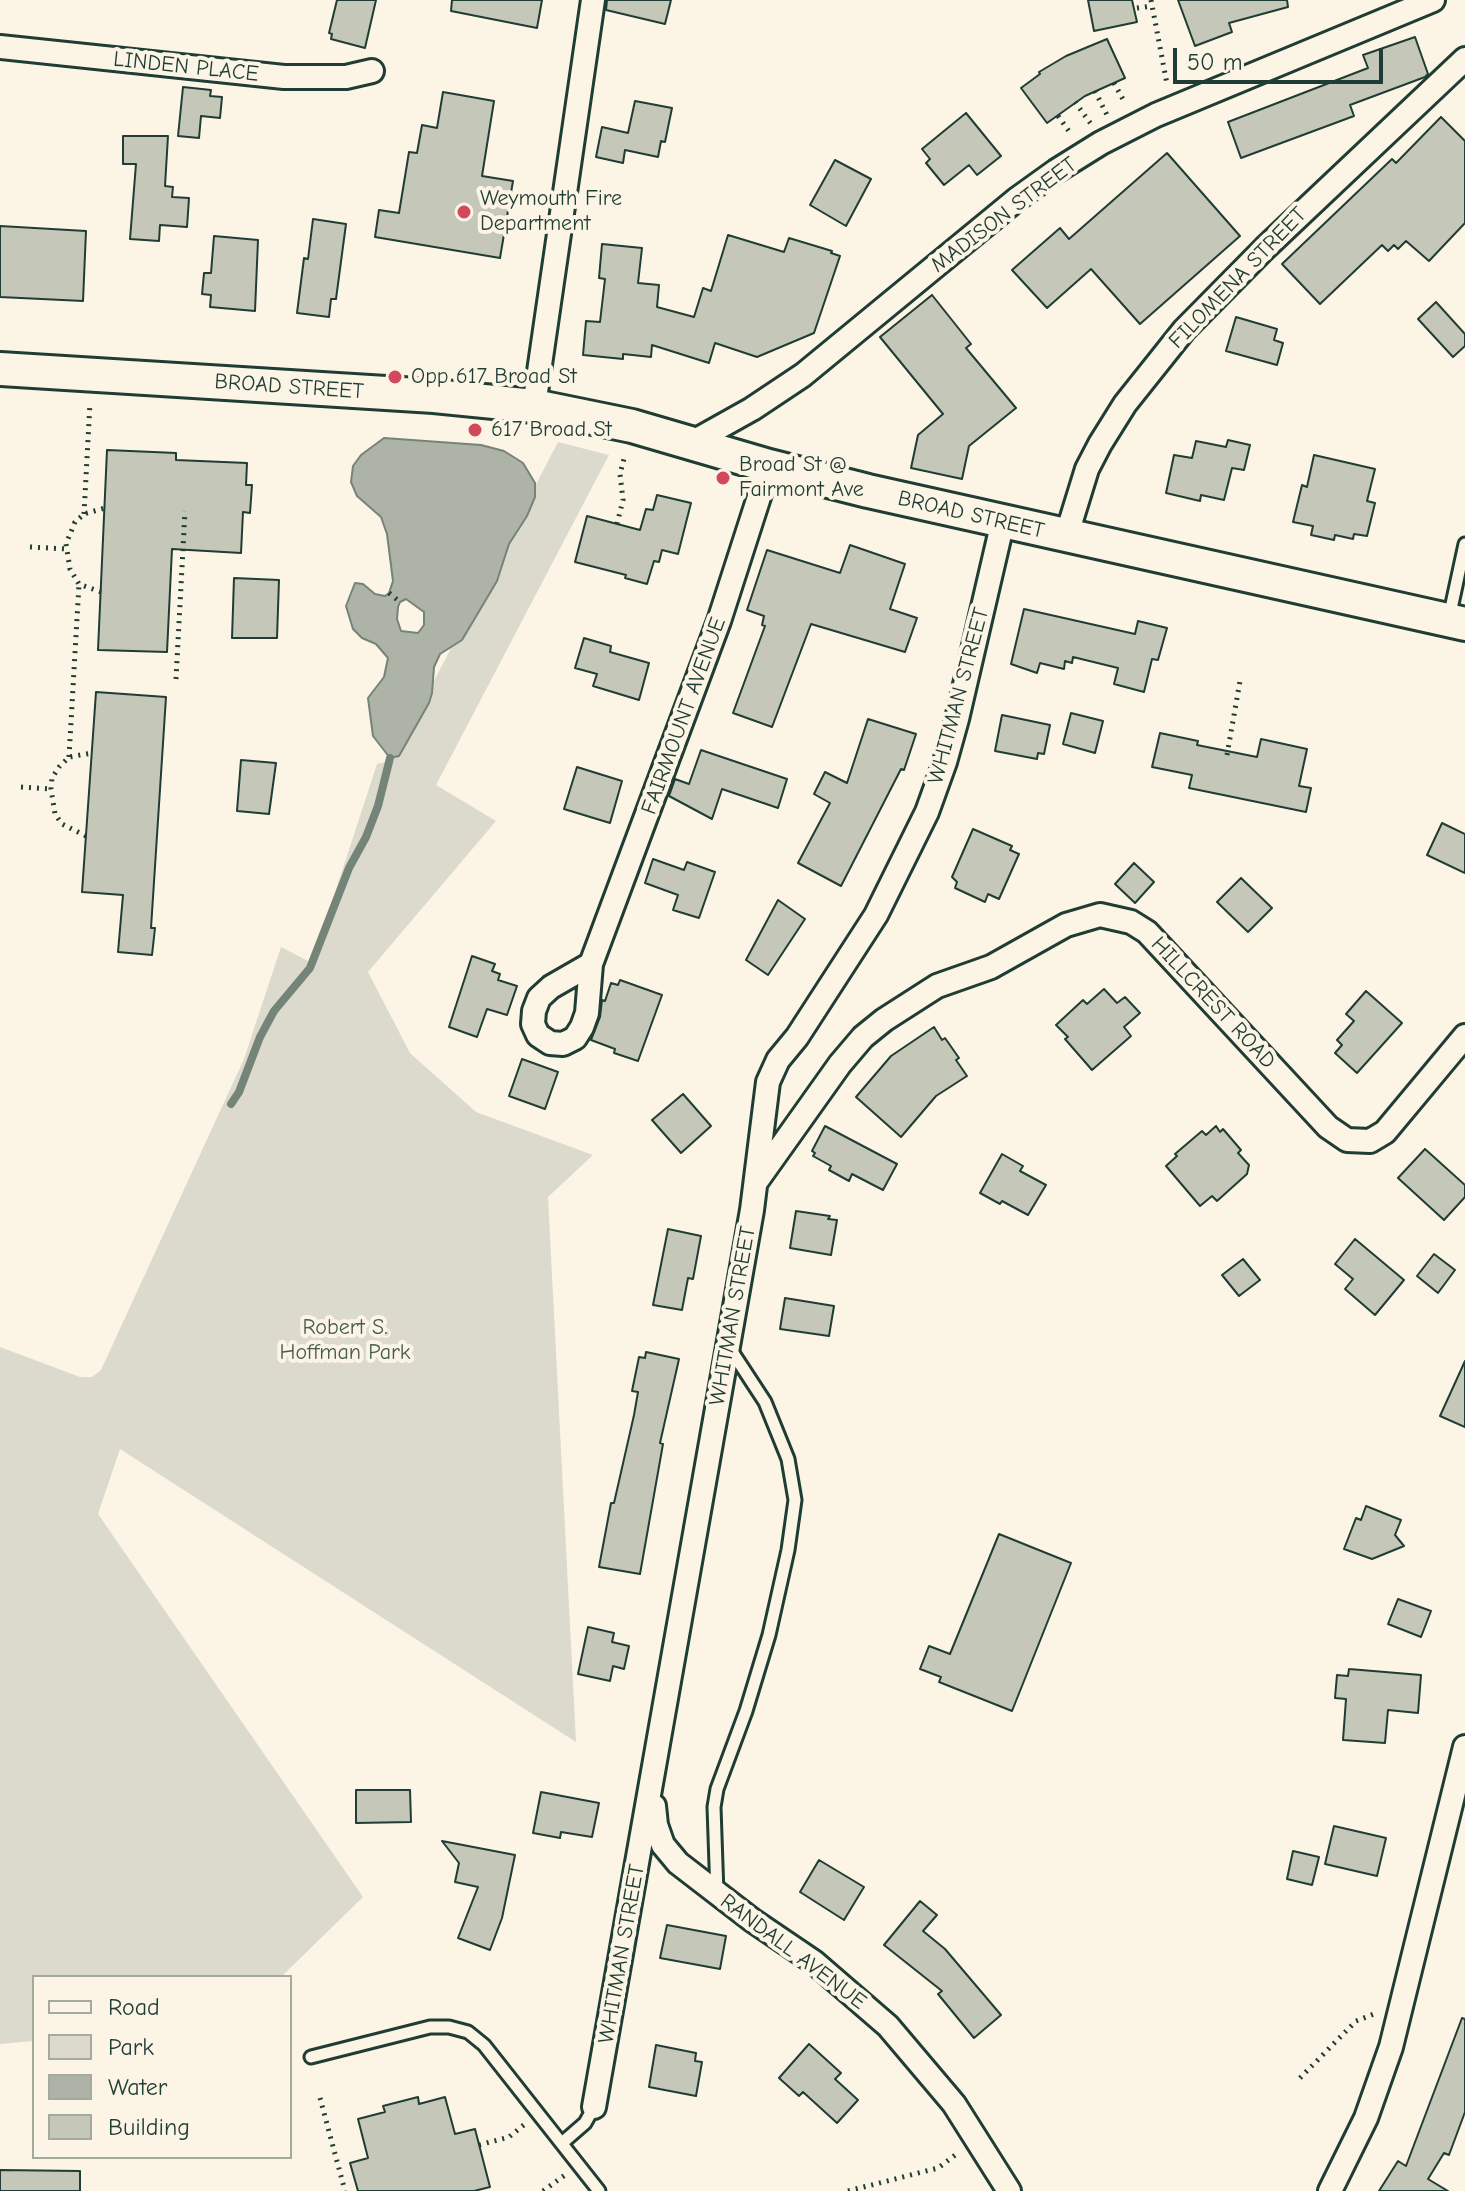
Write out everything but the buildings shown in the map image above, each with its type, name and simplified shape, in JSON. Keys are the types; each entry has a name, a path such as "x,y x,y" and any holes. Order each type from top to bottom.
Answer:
{"main road":[{"name":"BROAD STREET","path":"0,369 434,396 534,406 632,426 868,491 1457,622"}],"street":[{"path":"534,406 593,0"},
{"name":"MADISON STREET","path":"693,442 752,409 803,375 1017,199 1112,137 1172,108 1433,0"},
{"name":"LINDEN PLACE","path":"0,47 284,77 346,77 372,71"},
{"name":"FILOMENA STREET","path":"1066,537 1087,469 1100,444 1125,404 1184,330 1286,228 1465,59"},
{"name":"FAIRMOUNT AVENUE","path":"591,964 714,636 769,466"},
{"name":"WHITMAN STREET","path":"594,2107 728,1345 768,1082 778,1060 797,1037 876,915 927,812 957,719 1003,521"},
{"name":"HILLCREST ROAD","path":"755,1183 840,1064 863,1037 884,1020 937,986 991,967 1066,925 1100,915 1131,922 1147,932 1328,1127 1347,1140 1370,1141 1385,1132 1465,1036"},
{"path":"1330,2191 1366,2118 1402,2007 1465,1747"},
{"name":"RANDALL AVENUE","path":"651,1787 656,1825 663,1845 678,1863 814,1962 888,2026 975,2133 1009,2191"}],"lane":[{"path":"1457,622 1465,544"},
{"path":"717,1894 714,1807 717,1789 746,1711 769,1635 788,1550 795,1500 788,1459 765,1402 728,1345"},
{"path":"311,2057 430,2027 449,2027 468,2032 484,2045 599,2191"},
{"name":"WHITMAN STREET","path":"562,2143 585,2123 594,2107"}],"path":[{"path":"1137,8 1151,3 1172,108"},
{"path":"84,514 92,374"},
{"path":"617,524 624,494 620,474 632,426"},
{"path":"69,757 79,584 70,569 67,549 69,533 84,514 105,508"},
{"path":"176,679 185,511"},
{"path":"30,547 67,549"},
{"path":"79,584 101,592"},
{"path":"389,593 400,602"},
{"path":"1227,755 1240,681"},
{"path":"86,836 70,831 62,824 55,814 51,789 52,778 69,757 92,753"},
{"path":"21,787 51,789"},
{"path":"1300,2078 1356,2021 1402,2007"},
{"path":"320,2098 345,2191"},
{"path":"479,2145 509,2137 539,2114"},
{"path":"848,2191 938,2168 949,2162 975,2133"}],"green space":[{"name":"Robert S. Hoffman Park","path":"558,442 609,455 436,785 496,821 368,972 410,1053 476,1112 593,1155 548,1197 576,1742 120,1449 98,1514 363,1897 283,1975 32,1975 32,2041 0,2044 0,1347 80,1377 92,1377 101,1370 244,1059 281,947 312,963 377,764 393,760"}],"water":[{"path":"384,438 481,445 504,451 523,463 535,483 535,497 509,544 497,581 462,640 440,654 434,667 429,703 399,756 390,758 373,736 368,698 384,677 388,658 376,644 362,638 353,629 346,606 355,583 385,596 393,581 387,534 381,517 357,496 351,482 353,466 361,455","holes":["406,599 424,612 424,625 418,633 401,631 397,619 400,602"]}],"waterway":[{"path":"231,1104 274,1011 310,968 349,868 378,806 390,758"}],"place":[{"name":"Weymouth Fire Department","path":"464,212"},
{"name":"Opp 617 Broad St","path":"395,377"},
{"name":"617 Broad St","path":"475,430"},
{"name":"Broad St @ Fairmont Ave","path":"723,478"}]}
